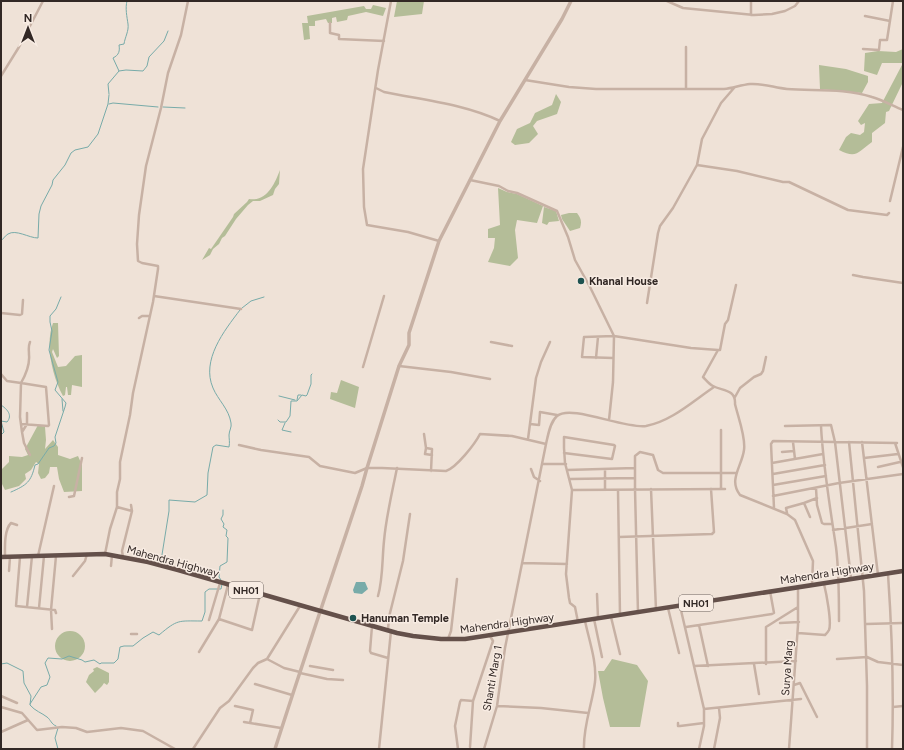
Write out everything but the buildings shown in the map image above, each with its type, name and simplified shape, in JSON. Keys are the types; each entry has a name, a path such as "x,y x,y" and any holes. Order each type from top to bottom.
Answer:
{"highway":[{"name":"Mahendra Highway","path":"6,557 87,554 105,554 123,557 148,562 220,582 389,631 413,636 448,639 465,639 903,571"}],"street":[{"path":"1,76 43,1"},
{"path":"105,554 110,529 118,507 117,492 120,479 120,462 154,296 158,266 138,261 136,244 147,161 161,108 168,73 181,35 188,1"},
{"path":"391,1 378,70 363,169 364,207 367,225 408,232 439,241"},
{"path":"275,749 299,672 321,611 362,486 399,366 409,345 409,333 439,241 500,121 562,19 571,1"},
{"path":"667,1 683,8 751,15 772,14 785,11 795,6 799,1"},
{"path":"862,49 879,50 880,40 887,40 892,1"},
{"path":"751,2 751,15"},
{"path":"865,16 890,22"},
{"path":"330,24 330,33 339,35 339,39 384,41"},
{"path":"686,47 686,89"},
{"path":"525,80 569,87 596,89 734,88 736,86 752,84 785,89 851,93 872,97 903,110"},
{"path":"376,88 384,92 466,108 500,121"},
{"path":"647,303 660,226 674,208 697,165 702,139 722,103 734,88"},
{"path":"890,201 903,147"},
{"path":"697,165 738,171 783,182 789,182 848,210 887,215 889,213"},
{"path":"469,180 499,186 557,211 568,237 575,260 614,336 613,382 609,420"},
{"path":"854,275 863,278 903,283"},
{"path":"736,285 728,320 725,324 720,350 718,350 703,377 714,387 732,392 735,397 744,451 736,473 735,484 737,491 740,495 774,508 787,514 795,520 812,556 812,584"},
{"path":"154,296 241,309"},
{"path":"363,368 384,296"},
{"path":"1,313 22,314 23,300"},
{"path":"139,318 142,316 150,316"},
{"path":"614,358 582,358 584,337 614,336 691,348 718,350"},
{"path":"596,358 598,337"},
{"path":"30,342 28,348 29,359 26,374 21,383 20,417 24,443 30,455"},
{"path":"491,342 512,346"},
{"path":"528,439 536,378 550,342"},
{"path":"735,397 740,388 754,377 761,374 766,357"},
{"path":"399,366 452,372 490,380"},
{"path":"1,374 7,381 43,386 47,388 49,425 21,424"},
{"path":"530,424 539,425 540,412 557,415 573,412 634,426 647,426 675,414 714,387"},
{"path":"22,432 27,424 27,413"},
{"name":"Shanti Marg 1","path":"484,749 497,706 509,632 540,481 546,444 549,432 557,415"},
{"path":"785,426 831,425 835,442 851,579"},
{"path":"821,426 823,454 836,547 839,621"},
{"path":"721,430 721,489"},
{"path":"424,434 426,448 425,454 432,455"},
{"path":"240,445 260,450 309,457 320,466 355,473 367,468 446,471 454,467 480,434 512,436 546,444"},
{"path":"564,453 612,459 615,446 564,437 564,453 572,490 566,564 570,603 575,607 578,622"},
{"path":"774,508 771,444 773,441 896,443 900,462 903,467"},
{"path":"793,442 795,459"},
{"path":"849,442 863,577 866,624 867,749"},
{"path":"862,442 878,574"},
{"path":"426,448 432,448 431,470"},
{"path":"782,452 794,451"},
{"path":"638,613 635,456 640,452 653,455 658,470 663,473 736,473"},
{"path":"772,463 823,454"},
{"path":"864,458 898,454"},
{"path":"69,497 74,496 82,458"},
{"path":"878,467 900,462"},
{"path":"543,464 566,464"},
{"path":"772,474 825,465"},
{"path":"378,596 381,585 388,510 397,468"},
{"path":"567,470 635,468"},
{"path":"531,469 534,477 540,481"},
{"path":"605,469 605,490"},
{"path":"773,496 903,474"},
{"path":"773,485 826,476"},
{"path":"570,479 635,478"},
{"path":"38,556 54,486"},
{"path":"572,490 726,488"},
{"path":"816,488 816,498 822,523 832,524"},
{"path":"651,489 656,610"},
{"path":"619,537 714,533 712,489"},
{"path":"618,490 620,615"},
{"path":"787,514 786,508 816,498"},
{"path":"804,503 810,517"},
{"path":"123,557 122,551 132,512 131,505"},
{"path":"118,507 132,512"},
{"path":"379,749 388,658 389,617 403,560 410,514"},
{"path":"9,571 5,546 9,526 11,523 17,525"},
{"path":"833,530 872,524"},
{"path":"74,576 85,561 87,554"},
{"path":"52,630 51,610 56,555"},
{"path":"111,566 112,555"},
{"path":"20,556 16,606 55,610 56,613"},
{"path":"27,607 32,556"},
{"path":"39,608 44,556"},
{"path":"522,563 566,564"},
{"path":"888,573 893,707 892,749"},
{"path":"448,639 451,630 457,579"},
{"path":"209,620 220,582"},
{"path":"798,633 825,635 828,632 830,628 829,614 824,583"},
{"path":"199,652 218,619 228,585"},
{"name":"Surya Marg","path":"790,749 799,622 798,587"},
{"path":"686,627 772,614 774,612 770,591"},
{"path":"218,619 252,630 260,594"},
{"path":"597,594 596,619 602,657"},
{"path":"193,749 220,708 229,701 252,668 258,663 267,659 300,605"},
{"path":"680,606 704,709 704,723 699,749"},
{"path":"766,664 766,627 798,607"},
{"path":"668,608 679,653"},
{"path":"611,617 620,654"},
{"path":"584,749 586,723 595,682 596,670 585,621"},
{"path":"780,623 799,622"},
{"path":"866,624 903,623"},
{"path":"699,625 708,666"},
{"path":"372,626 371,653 388,658"},
{"path":"131,634 137,634"},
{"path":"470,747 473,701 493,640 489,635"},
{"path":"837,659 867,657 878,662 903,665"},
{"path":"267,659 284,668 327,679 343,680"},
{"path":"694,666 766,664 796,661"},
{"path":"754,664 759,694"},
{"path":"310,666 333,670"},
{"path":"794,685 800,683 816,716"},
{"path":"255,684 292,694"},
{"path":"1,696 17,703"},
{"path":"704,709 801,699"},
{"path":"458,749 455,726 460,702 461,700 473,701"},
{"path":"235,706 253,710 250,723"},
{"path":"497,706 541,708 588,713"},
{"path":"893,707 903,706"},
{"path":"1,707 22,713 37,730 69,727 87,732 121,728 143,731 175,749"},
{"path":"714,749 720,718 719,708"},
{"path":"1,732 29,720"},
{"path":"244,722 281,728"},
{"path":"678,723 678,726 680,726 704,723"}],"green space":[{"path":"397,1 424,1 422,14 394,17"},
{"path":"373,5 386,8 383,16 366,12 348,16 347,20 337,22 336,17 332,18 332,23 328,23 326,19 315,21 315,26 309,26 310,39 304,40 302,23 308,23 307,16 364,6 366,9 371,9"},
{"path":"903,49 903,63 882,63 877,75 864,71 865,53 878,51 896,52"},
{"path":"903,63 903,82 889,111 886,112 885,123 872,133 872,142 854,154 845,153 839,150 846,137 851,133 860,135 864,132 865,123 861,125 858,121 869,104 882,103"},
{"path":"819,65 846,69 868,76 868,82 862,93 820,89"},
{"path":"556,94 561,102 557,114 537,121 533,126 538,134 529,143 515,145 511,142 517,129 530,123 535,113 552,105"},
{"path":"280,170 279,184 273,195 260,201 253,201 248,205 236,219 219,244 213,249 210,255 202,260 234,214 249,199 261,198 265,195 273,186"},
{"path":"498,188 517,194 543,206 537,223 517,220 515,230 518,258 510,266 488,262 494,248 495,238 488,238 488,229 500,225"},
{"path":"544,207 556,211 559,221 549,222 547,225 542,223"},
{"path":"577,213 581,222 580,228 570,231 561,215"},
{"path":"53,323 58,323 59,356 57,358 53,349 52,352 58,367 66,366 75,356 82,355 82,387 72,385 71,395 68,395 66,387 65,395 63,396 53,370 50,340"},
{"path":"341,380 359,387 355,408 330,399 331,392 337,393"},
{"path":"38,425 45,427 45,449 53,440 58,447 58,455 70,459 78,456 82,465 82,491 64,492 59,479 57,467 50,467 49,473 45,478 41,479 38,473 39,464 36,462 31,470 25,474 26,479 19,486 5,490 1,482 1,470 9,462 9,456 22,457 28,455 25,449"},
{"path":"70,631 76,632 84,640 84,652 76,660 70,661 64,660 56,652 55,646 56,640 64,632"},
{"path":"612,659 637,665 648,681 640,727 610,727 598,671 604,671"},
{"path":"97,667 109,673 109,682 107,685 104,683 95,693 86,682 89,675 94,671 93,669"}],"water":[{"path":"356,582 365,582 368,589 362,594 354,593 353,590"}],"waterway":[{"path":"109,94 108,84 119,71 113,58 119,53 119,45 124,44 128,29 126,10 127,1"},
{"path":"119,71 143,71 147,66 149,57 164,41 168,31"},
{"path":"1,241 11,233 19,233 38,238 39,214 41,206 53,180 65,165 71,153 75,150 88,147 98,134 108,104 109,95"},
{"path":"109,104 113,103 158,107"},
{"path":"163,107 185,108"},
{"path":"11,492 28,482 35,465 38,464 49,448 54,446 56,443 55,437 66,403 55,390 58,382 49,350 52,331 50,316 56,309 61,297"},
{"path":"242,308 251,301 264,297"},
{"path":"161,561 169,511 169,500 195,502 207,495 208,473 213,447 216,445 229,447 231,424 230,418 213,388 210,377 210,367 216,346 227,327 240,310"},
{"path":"278,420 280,422 286,422 290,416 291,401 297,401 302,395 307,395 311,384 312,374"},
{"path":"297,400 298,395 301,395"},
{"path":"279,396 295,400"},
{"path":"62,399 63,411"},
{"path":"1,405 7,410 9,415 7,422 1,421 4,432 1,435"},
{"path":"285,423 282,430 291,432"},
{"path":"221,580 219,577 220,566 227,562 228,538 226,536 227,530 223,527 224,524 221,519 223,510"},
{"path":"30,704 41,687 47,685 50,677 45,663 48,658 62,659 69,656 85,662 94,660 100,664 114,663 118,659 120,647 133,646 153,632 159,635 170,626 179,622 202,621 205,612 205,592 209,589 221,589 222,584"},
{"path":"1,664 7,663 23,671 24,683 31,696 30,705 47,717 56,726"},
{"path":"58,728 55,738 58,749"}],"place":[{"name":"Khanal House","path":"581,281"},
{"name":"Hanuman Temple","path":"353,618"}]}
